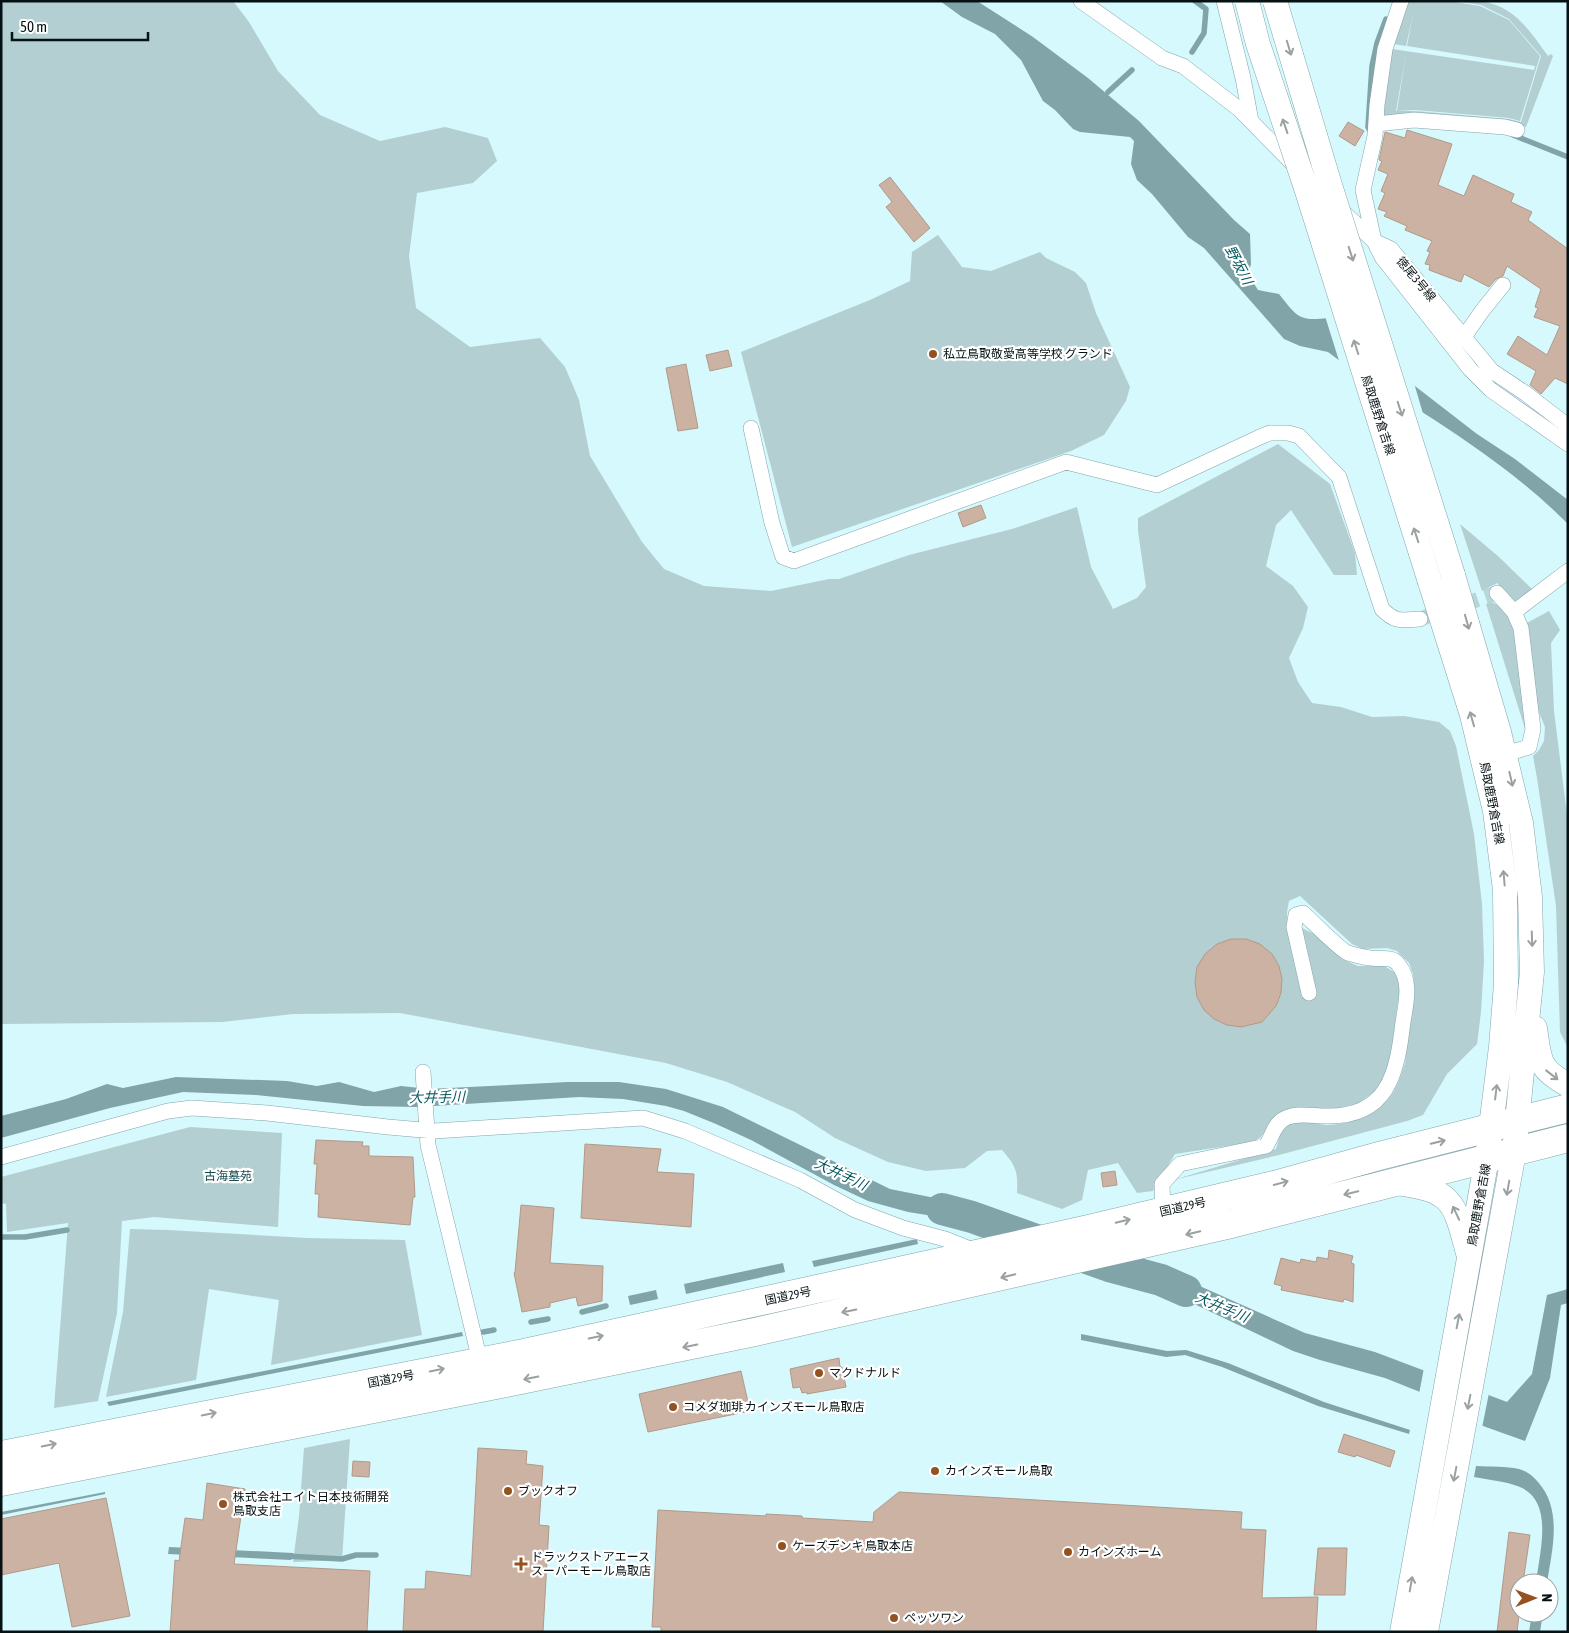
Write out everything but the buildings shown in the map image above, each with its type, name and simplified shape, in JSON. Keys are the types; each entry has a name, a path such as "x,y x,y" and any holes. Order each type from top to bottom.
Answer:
{"highway":[{"name":"国道29号","path":"1,1455 480,1361 1076,1232 1278,1184 1568,1108"},
{"path":"1,1482 716,1340 1126,1249 1568,1138"}],"main road":[{"name":"鳥取鹿野倉吉線","path":"1247,1 1258,44 1307,191 1430,582 1482,755 1495,811 1503,867 1506,913 1506,998 1502,1047 1487,1158 1470,1260 1402,1632"},
{"name":"鳥取鹿野倉吉線","path":"1275,1 1332,192 1453,576 1505,754 1521,823 1528,873 1532,948 1531,996 1514,1152 1426,1632"},
{"path":"1531,996 1539,1056 1544,1068 1553,1077 1568,1085"},
{"path":"1393,1182 1416,1185 1433,1190 1451,1203 1458,1215 1470,1260"}],"street":[{"path":"1081,1 1162,58 1183,66 1239,110 1374,241"},
{"path":"1224,1 1243,78 1250,121"},
{"path":"1396,4 1385,49 1375,136 1363,190 1374,241 1382,257 1470,369 1491,390 1568,444"},
{"path":"1376,124 1414,120 1505,127 1517,130"},
{"name":"徳尾3号線","path":"1374,241 1391,249 1492,371 1525,393 1568,426"},
{"path":"1464,337 1503,285"},
{"path":"751,428 772,523 783,557 794,561 1066,462 1157,485 1270,433 1288,433 1299,436 1339,477 1382,608 1392,618 1404,620 1420,619"},
{"path":"1514,612 1568,571"},
{"path":"1497,594 1514,612 1521,628 1533,729 1528,747 1505,754"},
{"path":"1163,1212 1162,1184 1180,1164 1266,1146 1271,1139 1275,1127 1283,1119 1293,1115 1348,1116 1377,1102 1393,1077 1399,1056 1407,991 1405,976 1397,962 1387,958 1372,959 1345,952 1303,913 1296,915 1294,927 1309,993"},
{"path":"423,1072 426,1130 480,1361"},
{"path":"1,1156 168,1111 192,1108 267,1112 434,1131 643,1118 685,1131 800,1180 855,1210 903,1228 991,1250"}],"green space":[{"path":"1,1 233,1 249,22 278,71 320,115 380,141 445,127 488,138 497,161 473,183 417,193 409,256 416,308 470,347 540,338 565,367 579,400 590,456 642,542 664,569 704,586 771,591 829,579 839,579 909,555 1012,529 1077,507 1091,567 1113,609 1137,598 1146,587 1138,518 1278,444 1330,484 1355,553 1357,575 1334,575 1291,510 1276,525 1266,566 1293,586 1308,607 1303,628 1289,658 1298,682 1312,703 1341,707 1372,717 1404,716 1439,722 1450,731 1456,746 1474,834 1482,904 1484,961 1477,1044 1447,1074 1423,1115 1279,1155 1173,1180 1276,1149 1282,1131 1289,1123 1302,1122 1327,1125 1361,1118 1384,1104 1397,1086 1405,1063 1414,985 1409,963 1397,951 1387,948 1363,949 1352,944 1300,896 1289,901 1287,912 1288,934 1298,926 1312,933 1342,959 1358,966 1384,966 1398,974 1400,987 1390,1060 1387,1072 1378,1089 1352,1108 1275,1118 1260,1138 1253,1142 1175,1154 1153,1191 1137,1193 1118,1163 1088,1170 1082,1200 1062,1209 1017,1193 1016,1170 1002,1150 987,1151 965,1168 926,1171 888,1162 835,1138 795,1112 727,1082 666,1063 400,1013 293,1014 222,1022 1,1024"},
{"path":"1408,1 1449,1 1480,6 1509,20 1540,56 1520,121 1509,118 1415,110 1397,111 1509,119 1521,122 1541,56 1509,19 1481,5 1456,1 1480,1 1503,8 1527,28 1548,56 1551,54 1553,56 1526,127 1382,118 1392,49 1534,70 1535,66 1407,46 1413,14 1406,46 1393,44","holes":["1406,54 1397,111 1396,111"]},
{"name":"私立鳥取敬愛高等学校 グランド","path":"938,235 962,267 991,271 1040,252 1046,258 1075,272 1086,283 1096,313 1130,387 1126,401 1104,435 1071,451 792,547 741,352 870,300 910,281 912,252"},
{"path":"1460,524 1499,557 1536,593 1517,606 1497,583 1482,591"},
{"path":"1491,602 1502,609 1515,629 1526,732 1486,604"},
{"path":"1549,611 1560,630 1551,643 1554,711 1568,823 1568,1048 1560,1032 1556,906 1533,756 1544,741 1545,727 1538,710 1525,624"},
{"name":"古海墓苑","path":"190,1127 282,1133 278,1227 154,1217 122,1221 117,1313 98,1401 54,1408 68,1223 7,1232 6,1204 1,1203 1,1177"},
{"path":"130,1229 307,1238 405,1240 422,1335 271,1365 279,1300 209,1289 196,1380 106,1397 123,1312"},
{"path":"350,1439 342,1560 293,1562 299,1516 304,1448"}],"water":[{"name":"野坂川","path":"940,1 977,1 1033,37 1088,78 1139,121 1234,220 1250,234 1251,264 1248,274 1258,290 1279,294 1294,312 1304,318 1327,318 1477,434 1515,459 1568,500 1568,524 1488,456 1430,417 1328,352 1300,346 1284,339 1204,248 1188,237 1152,194 1137,180 1131,164 1134,141 1130,137 1080,132 1073,129 1055,110 1043,101 1021,60 995,34 962,17"},
{"path":"176,1077 287,1081 317,1086 339,1082 374,1092 401,1086 429,1089 568,1082 619,1082 666,1089 723,1107 890,1189 955,1202 992,1214 978,1228 946,1218 908,1212 868,1201 834,1185 751,1140 716,1124 666,1106 623,1099 579,1097 417,1107 363,1106 256,1095 183,1092 110,1108 1,1138 1,1116 66,1099 107,1084 123,1088"},
{"path":"917,1239 918,1244 814,1267 812,1261"},
{"path":"783,1263 785,1272 686,1294 684,1284"},
{"path":"1153,1268 1193,1283 1305,1333 1375,1352 1507,1402 1532,1374 1547,1295 1568,1289 1568,1303 1561,1305 1550,1378 1525,1441 1483,1426 1420,1392 1385,1378 1293,1351 1190,1302 1136,1283"},
{"path":"656,1290 658,1299 630,1305 628,1296"},
{"path":"462,1332 463,1336 109,1406 107,1402"},
{"path":"1081,1334 1167,1351 1186,1350 1228,1363 1324,1402 1410,1430 1409,1434 1318,1406 1222,1367 1185,1355 1166,1357 1081,1340"},
{"path":"1476,1466 1509,1467 1527,1472 1538,1482 1546,1493 1551,1505 1553,1518 1553,1544 1549,1573 1537,1573 1542,1530 1541,1516 1538,1504 1531,1494 1520,1487 1474,1477"},
{"path":"105,1492 105,1494 1,1515 1,1512"},
{"path":"169,1547 293,1553 294,1556 291,1560 168,1554"},
{"path":"1530,1623 1541,1623 1540,1632 1529,1632"}],"pier":[{"path":"1325,316 1329,316 1414,383 1424,417 1340,364"},
{"path":"1424,1368 1489,1393 1482,1428 1419,1394"}],"waterway":[{"path":"1192,52 1204,33 1206,9 1195,1"},
{"path":"1370,131 1368,127 1372,66 1377,43 1386,19"},
{"path":"1108,92 1132,70"},
{"path":"1513,135 1568,157"},
{"name":"大井手川","path":"942,1209 972,1217 1109,1266 1161,1280 1186,1291"},
{"path":"1,1237 25,1237 67,1230"},
{"path":"582,1312 606,1306"},
{"path":"531,1322 548,1319"},
{"path":"483,1332 494,1330"},
{"path":"286,1556 342,1559 356,1555 376,1555"}],"tunnel":[{"path":"1420,619 1497,593"}],"place":[{"name":"私立鳥取敬愛高等学校 グランド","path":"933,354"},
{"name":"マクドナルド","path":"819,1373"},
{"name":"コメダ珈琲 カインズモール鳥取店","path":"673,1407"},
{"name":"カインズモール鳥取","path":"935,1471"},
{"name":"ブックオフ","path":"508,1491"},
{"name":"株式会社エイト日本技術開発 鳥取支店","path":"223,1504"},
{"name":"ケーズデンキ 鳥取本店","path":"782,1546"},
{"name":"カインズホーム","path":"1068,1552"},
{"name":"ドラックストアエース スーパーモール鳥取店","path":"521,1564"},
{"name":"ペッツワン","path":"894,1618"}]}
